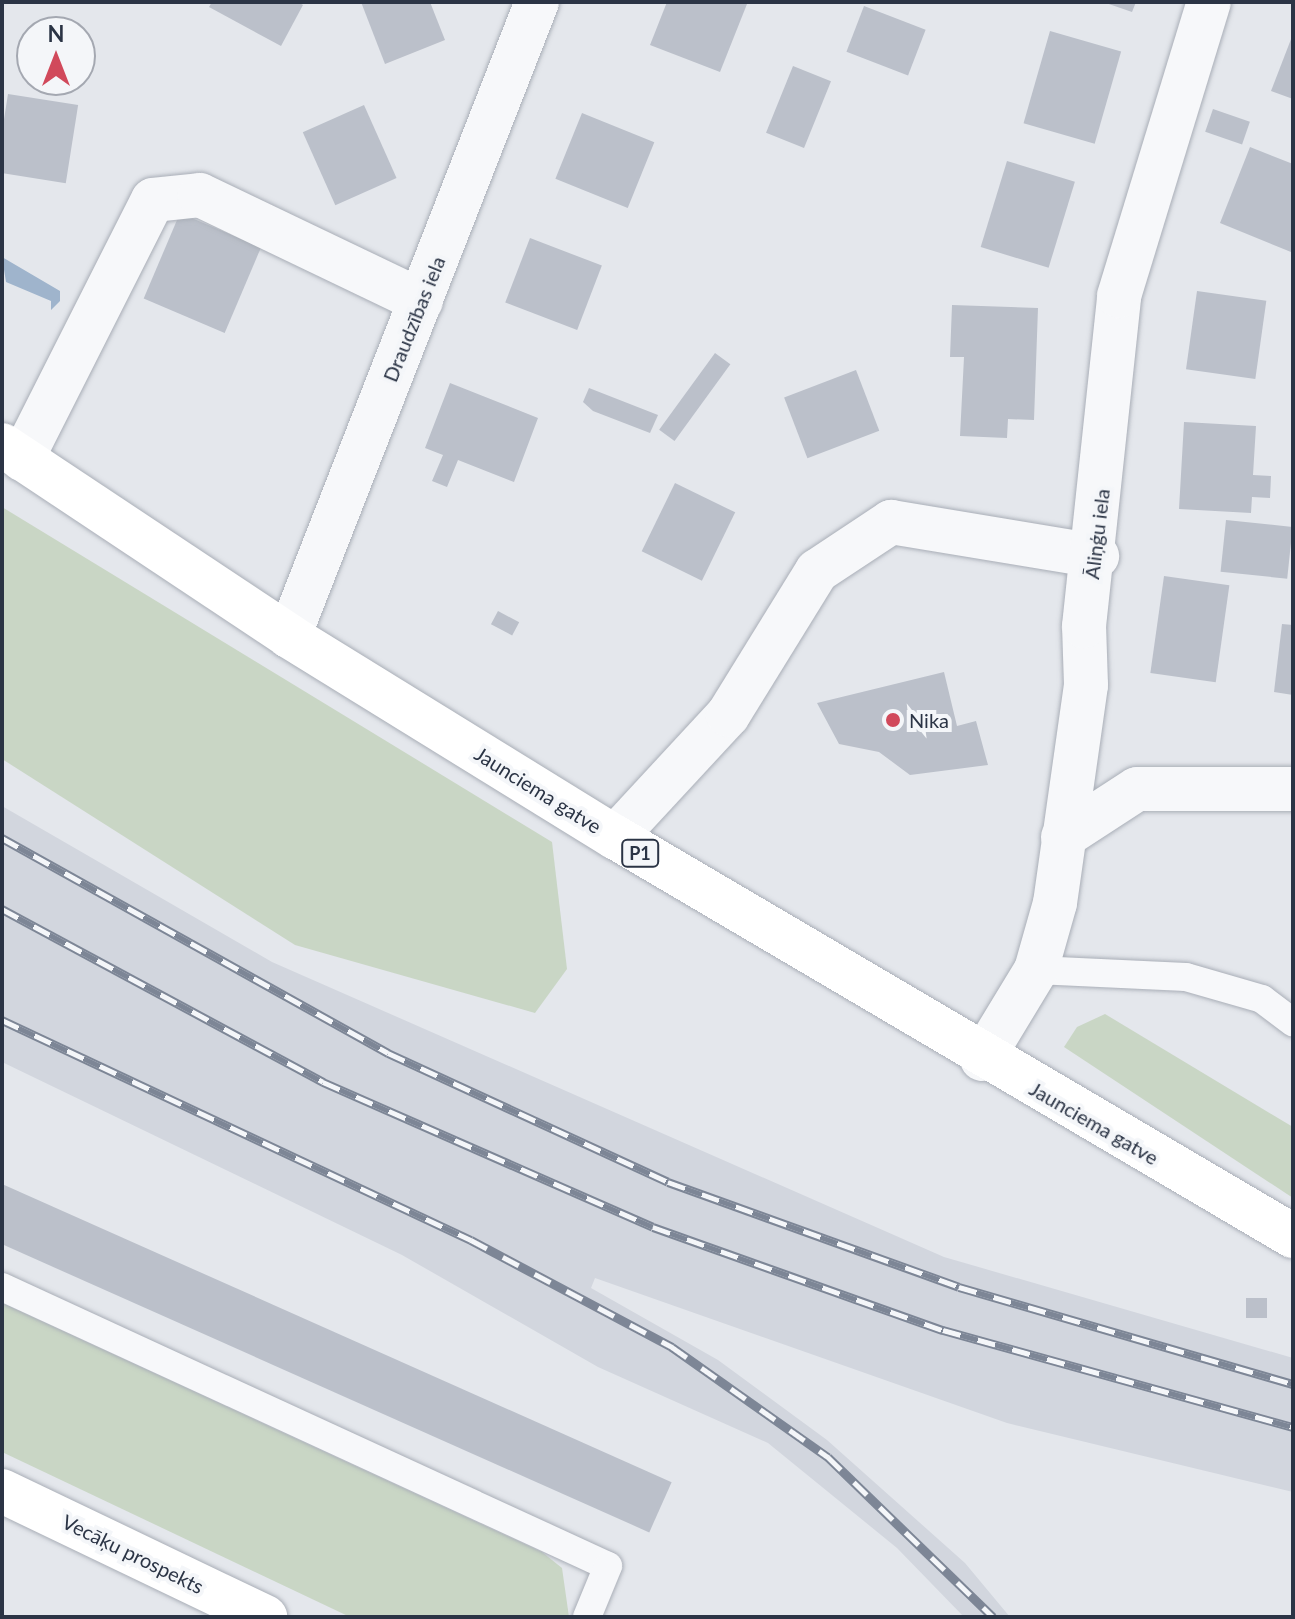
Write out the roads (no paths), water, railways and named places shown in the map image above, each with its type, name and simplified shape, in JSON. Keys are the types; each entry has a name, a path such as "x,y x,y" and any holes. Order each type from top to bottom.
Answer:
{"main road":[{"name":"Jaunciema gatve","path":"12,452 289,636 615,837 982,1059 1293,1236"},
{"name":"Vecāķu prospekts","path":"2,1491 211,1606 265,1617"}],"street":[{"name":"Draudzības iela","path":"289,636 537,2"},
{"name":"Āliņģu iela","path":"982,1059 1036,970 1063,837 1097,556 1119,296 1209,2"},
{"path":"12,452 153,200 200,195 421,301"},
{"path":"615,837 728,715 817,571 891,522 1097,556"},
{"path":"1063,837 1137,789 1293,789"}],"lane":[{"path":"1036,970 1186,977 1262,999 1293,1022"},
{"path":"2,1287 608,1566 587,1617"}],"water":[{"path":"2,257 60,291 60,301 51,310 51,301 6,282"}],"railway":[{"path":"2,838 388,1053 668,1182 959,1287 1293,1384"},
{"path":"2,909 323,1082 653,1227 943,1330 1293,1427"},
{"path":"2,1020 471,1240 672,1347 828,1457 993,1617"}],"place":[{"name":"Nika","path":"893,720"}]}
